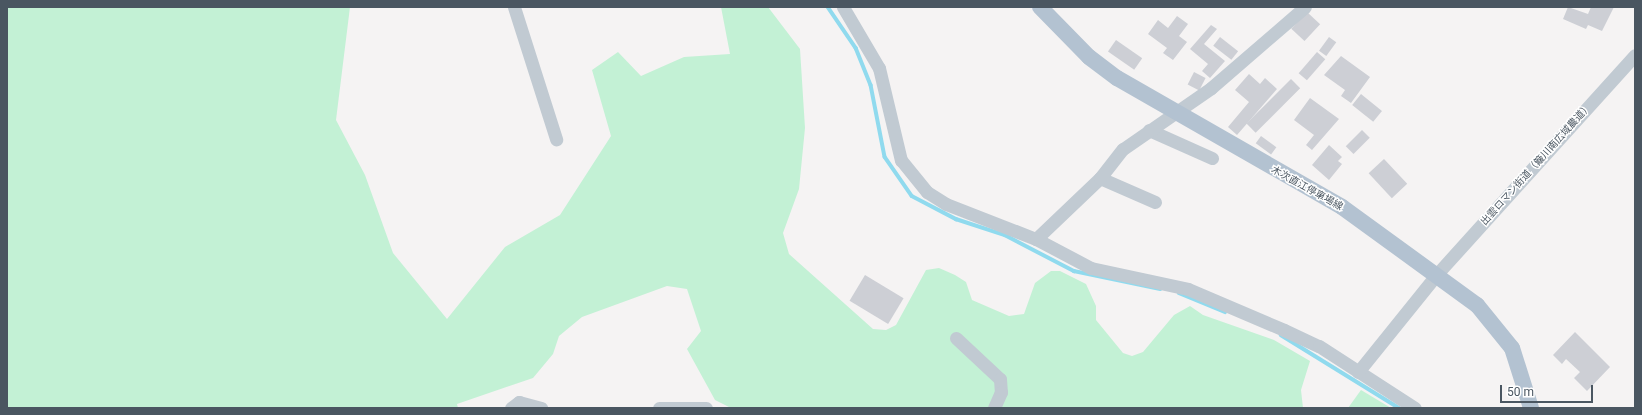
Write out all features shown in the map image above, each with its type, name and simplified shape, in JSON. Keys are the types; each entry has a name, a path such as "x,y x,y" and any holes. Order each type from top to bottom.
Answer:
{"main road":[{"name":"木次直江停車場線","path":"1040,7 1088,57 1172,112 1342,207 1437,274 1477,305 1512,348 1531,408"}],"street":[{"path":"514,7 556,139"},
{"path":"843,7 879,68 895,142 913,178 946,204 1036,239 1091,268 1188,289 1221,302 1318,346 1415,408"},
{"path":"1036,239 1100,178 1123,149 1172,112 1212,88 1305,7"},
{"name":"出雲ロマン街道（簸川南広域農道）","path":"1358,372 1437,274 1634,59"},
{"path":"1149,130 1212,158"},
{"path":"1100,178 1155,202"},
{"path":"956,338 1000,379 1001,392 994,408"},
{"path":"511,408 519,402 541,408"},
{"path":"659,408 706,408"}],"green space":[{"path":"7,7 350,7 336,120 365,175 393,253 447,319 505,247 560,215 611,136 592,70 618,52 641,76 684,57 730,54 721,7 768,7 800,49 805,128 799,189 783,233 789,254 873,329 886,330 896,325 926,270 939,268 955,275 966,282 972,300 1009,316 1024,314 1035,283 1051,271 1060,271 1086,284 1096,306 1096,320 1123,353 1132,356 1143,352 1174,315 1190,306 1203,315 1274,340 1310,361 1301,390 1303,408 731,408 715,400 687,349 701,331 687,289 667,286 582,317 559,336 553,354 533,378 457,404 458,408 7,408"},
{"path":"1361,390 1391,408 1348,408"}],"building":[{"path":"1568,7 1588,14 1591,7 1614,7 1602,31 1588,25 1586,29 1563,19"},
{"path":"1307,12 1320,24 1304,41 1291,29"},
{"path":"1177,16 1188,24 1179,36 1187,42 1173,60 1163,53 1167,48 1148,34 1158,20 1168,28"},
{"path":"1211,25 1217,29 1204,44 1225,61 1210,78 1202,71 1208,64 1190,49"},
{"path":"1220,37 1238,51 1231,60 1213,46"},
{"path":"1329,37 1336,42 1326,56 1319,51"},
{"path":"1116,40 1142,58 1134,70 1108,51"},
{"path":"1317,52 1325,59 1307,80 1299,73"},
{"path":"1341,56 1370,77 1351,103 1341,96 1345,90 1324,75"},
{"path":"1194,72 1206,78 1199,90 1188,84"},
{"path":"1249,74 1260,84 1265,78 1277,89 1237,135 1228,127 1249,102 1235,90"},
{"path":"1291,79 1300,88 1256,133 1246,124"},
{"path":"1361,94 1382,111 1373,122 1352,105"},
{"path":"1310,98 1339,119 1312,150 1306,145 1314,135 1294,120"},
{"path":"1362,130 1370,138 1354,154 1346,146"},
{"path":"1261,136 1276,147 1271,154 1256,143"},
{"path":"1329,145 1342,157 1338,161 1342,164 1329,180 1312,165"},
{"path":"1384,159 1407,184 1392,198 1369,173"},
{"path":"865,275 904,298 888,324 850,301"},
{"path":"1575,332 1610,367 1587,391 1574,378 1580,372 1566,359 1562,364 1553,355"}],"waterway":[{"path":"828,7 856,48 871,85 885,157 912,196 956,219 1005,235 1074,271 1160,289"},
{"path":"1179,293 1225,312"},
{"path":"1281,335 1399,408"}]}
